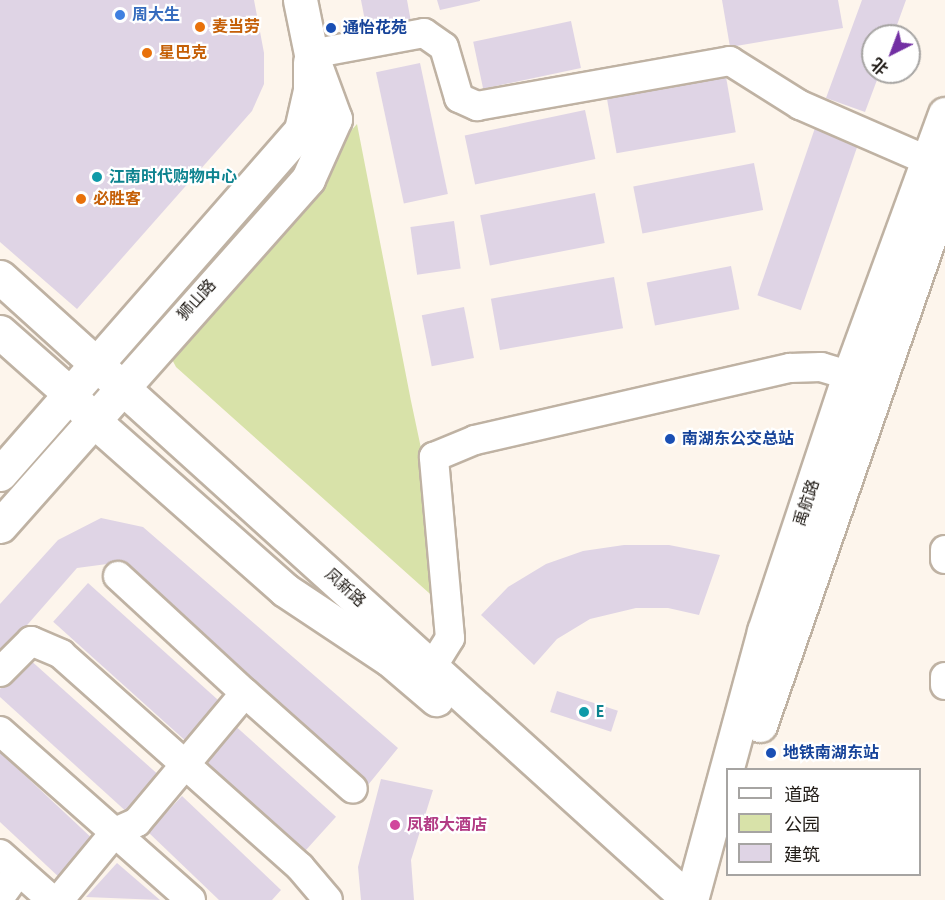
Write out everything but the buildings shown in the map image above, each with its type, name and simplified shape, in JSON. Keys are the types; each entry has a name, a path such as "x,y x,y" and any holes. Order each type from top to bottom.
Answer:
{"main road":[{"name":"狮山路","path":"0,474 301,130 310,90 310,54 300,0"},
{"name":"狮山路","path":"0,526 121,386 308,179 336,119 310,54"},
{"name":"禹航路","path":"726,768 764,631 862,380 937,165 945,114"},
{"name":"禹航路","path":"746,768 862,380 945,192"},
{"name":"凤新路","path":"0,277 432,667 618,839 690,900"},
{"name":"凤新路","path":"0,332 70,394 93,420 285,590 389,659 666,900"},
{"name":"禹航路","path":"690,900 726,769"},
{"path":"705,900 726,834"}],"street":[{"path":"310,54 424,33 444,47 459,98 477,106 730,61 800,105 937,165"},
{"path":"432,667 450,638 434,457 475,440 790,368 821,367 862,380"},
{"path":"945,550 945,559"},
{"path":"118,576 353,789"},
{"path":"0,672 31,640 61,654 300,867 328,900"},
{"path":"945,677 945,685"},
{"path":"59,900 115,832 137,822 183,764 245,693"},
{"path":"0,731 191,900"},
{"path":"0,897 9,863 52,900"}],"green space":[{"path":"357,124 411,401 457,618 176,367 164,344"}],"place":[{"name":"周大生","path":"120,15"},
{"name":"麦当劳","path":"200,27"},
{"name":"通怡花苑","path":"331,28"},
{"name":"星巴克","path":"147,53"},
{"name":"江南时代购物中心","path":"97,177"},
{"name":"必胜客","path":"81,199"},
{"name":"南湖东公交总站","path":"670,439"},
{"name":"E","path":"584,712"},
{"name":"地铁南湖东站","path":"771,753"},
{"name":"凤都大酒店","path":"395,825"}]}
